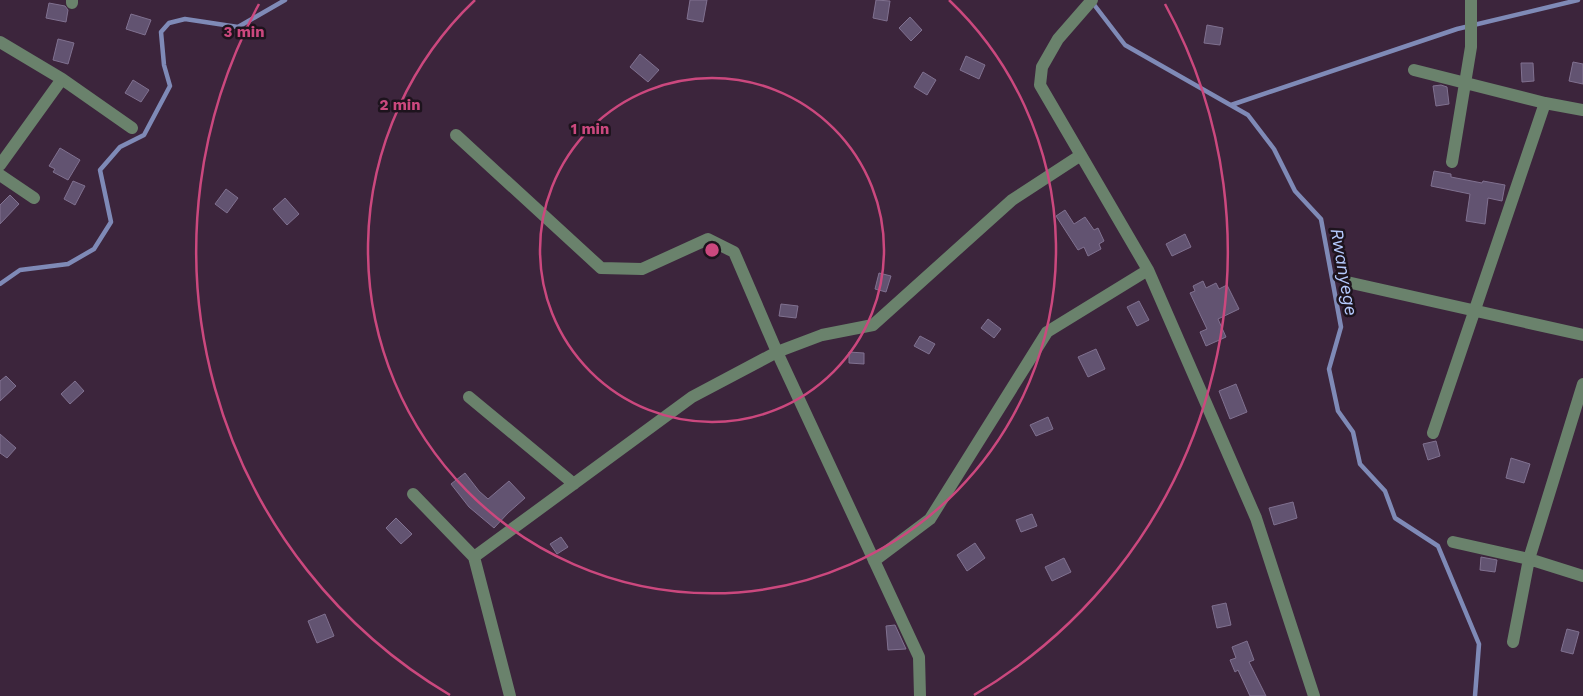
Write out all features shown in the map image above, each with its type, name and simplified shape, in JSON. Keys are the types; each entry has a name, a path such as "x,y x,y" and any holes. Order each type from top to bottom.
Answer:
{"street":[{"path":"1092,0 1058,39 1042,67 1040,85 1148,270 1256,518 1314,696"},
{"path":"1452,162 1471,47 1471,0"},
{"path":"0,42 62,79 132,128"},
{"path":"1414,70 1545,103 1583,110"},
{"path":"0,165 62,79"},
{"path":"1433,433 1545,103"},
{"path":"456,135 601,268 642,269 708,239 734,252 777,352 919,657 920,696"},
{"path":"474,557 692,397 777,352 822,335 872,325 1012,200 1081,155"},
{"path":"0,175 34,198"},
{"path":"874,561 930,519 1047,332 1148,270"},
{"path":"1347,282 1583,335"},
{"path":"1513,642 1529,559 1583,384"},
{"path":"469,397 574,484"},
{"path":"413,494 474,557 510,696"},
{"path":"1453,542 1529,559 1583,576"}],"building":[{"path":"690,0 707,0 703,22 687,19"},
{"path":"876,0 890,1 887,21 873,18"},
{"path":"49,3 65,6 68,10 66,22 46,18"},
{"path":"131,14 151,20 145,35 126,29"},
{"path":"910,17 922,30 911,41 899,28"},
{"path":"1207,25 1223,28 1220,45 1204,43"},
{"path":"58,39 74,43 68,64 53,60"},
{"path":"640,54 659,70 648,82 630,67"},
{"path":"966,56 985,65 979,79 960,70"},
{"path":"1573,62 1583,64 1583,84 1569,81"},
{"path":"1521,63 1533,63 1534,81 1522,82"},
{"path":"923,72 936,80 927,95 914,87"},
{"path":"133,80 149,90 141,102 125,93"},
{"path":"1441,85 1447,87 1449,104 1436,106 1433,86"},
{"path":"60,148 80,160 68,180 53,172 55,169 49,166"},
{"path":"1434,171 1451,174 1451,177 1505,185 1502,201 1488,198 1485,224 1466,221 1470,194 1431,186"},
{"path":"73,181 85,186 75,205 64,199"},
{"path":"226,189 238,198 227,213 215,204"},
{"path":"10,195 19,204 0,224 0,205"},
{"path":"285,198 299,214 287,225 273,209"},
{"path":"1065,210 1074,224 1085,217 1094,230 1098,228 1104,241 1099,244 1101,249 1088,256 1084,247 1078,250 1056,216"},
{"path":"1185,234 1191,247 1172,256 1166,244"},
{"path":"879,273 891,276 886,292 875,289"},
{"path":"1203,281 1206,288 1216,283 1219,289 1227,285 1239,309 1218,319 1226,337 1206,346 1200,332 1207,329 1190,293 1195,291 1193,286"},
{"path":"1139,301 1149,320 1137,326 1127,307"},
{"path":"781,304 798,306 796,318 779,316"},
{"path":"988,319 1001,329 994,338 981,328"},
{"path":"920,336 935,344 929,354 914,346"},
{"path":"1096,349 1105,369 1088,377 1078,357"},
{"path":"849,352 864,353 864,364 849,363"},
{"path":"6,376 16,386 0,401 0,381"},
{"path":"75,381 84,391 70,404 61,394"},
{"path":"1236,384 1247,412 1230,419 1219,391"},
{"path":"1048,417 1053,429 1036,436 1030,425"},
{"path":"0,434 16,448 7,458 0,453"},
{"path":"1436,441 1440,456 1428,460 1423,444"},
{"path":"1511,458 1530,464 1524,483 1506,478"},
{"path":"465,473 488,499 509,481 525,498 494,528 469,507 451,484"},
{"path":"1293,502 1297,518 1274,525 1269,508"},
{"path":"1032,514 1037,526 1021,532 1016,520"},
{"path":"396,518 412,534 401,544 386,528"},
{"path":"561,537 568,547 557,554 550,544"},
{"path":"975,543 985,558 967,571 957,555"},
{"path":"1481,557 1497,560 1495,572 1480,570"},
{"path":"1064,558 1071,572 1052,581 1045,567"},
{"path":"1226,603 1231,625 1217,628 1212,606"},
{"path":"325,614 334,636 317,643 308,621"},
{"path":"895,625 906,649 888,650 886,626"},
{"path":"1567,629 1579,632 1573,654 1561,651"},
{"path":"1247,641 1254,660 1249,662 1266,696 1250,696 1238,670 1235,672 1230,660 1236,658 1232,647"}],"waterway":[{"name":"Rwanyege","path":"0,284 20,270 68,264 94,249 111,222 100,170 120,147 144,135 170,86 164,65 161,32 169,23 185,19 238,27 285,0"},
{"path":"1231,105 1457,29 1578,0"},
{"name":"Rwanyege","path":"1092,2 1125,45 1248,115 1274,149 1295,191 1321,219 1341,327 1329,369 1338,411 1353,432 1360,464 1385,491 1395,518 1438,546 1479,644 1475,696"}]}
